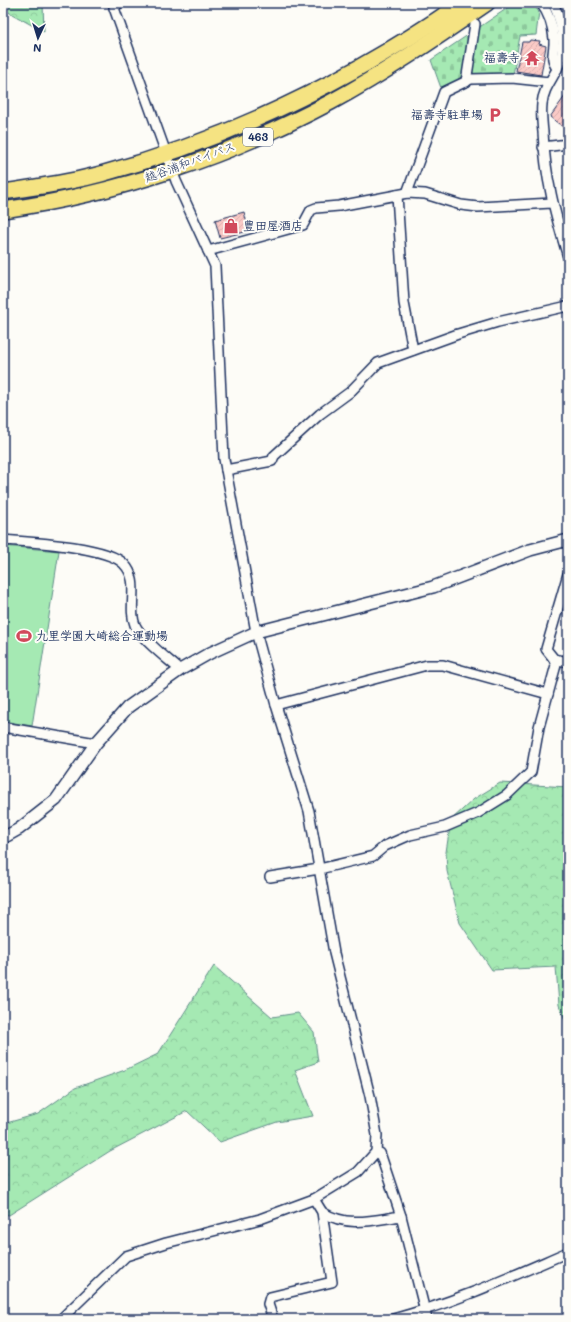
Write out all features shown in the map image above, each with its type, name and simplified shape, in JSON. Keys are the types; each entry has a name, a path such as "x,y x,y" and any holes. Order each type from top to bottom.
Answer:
{"highway":[{"name":"越谷浦和バイパス","path":"3,192 99,175 167,155 256,120 383,54 462,3"},
{"name":"越谷浦和バイパス","path":"3,210 44,204 107,191 172,170 266,134 332,102 389,68 487,3"}],"street":[{"path":"541,3 552,23 554,40 552,62 557,69"},
{"path":"554,3 563,35 562,50 557,69 549,82 542,104 544,147 552,203 568,257"},
{"path":"61,1319 126,1256 166,1243 260,1219 314,1199 358,1172 376,1152 377,1135 370,1096 334,953 309,812 276,705 256,632 224,459 215,266 172,170 115,5"},
{"path":"466,82 475,24"},
{"path":"407,194 444,92 471,79 512,78 549,82"},
{"path":"544,147 568,144"},
{"path":"208,251 303,225 311,210 316,208 339,206 397,195 425,194 461,205 478,207 552,203"},
{"path":"397,195 404,304 413,350"},
{"path":"226,470 272,461 274,456 320,414 350,392 378,363 498,322 568,306"},
{"path":"3,540 60,544 112,556 124,564 131,575 135,625 142,634 180,670"},
{"path":"3,838 20,829 56,800 96,743 128,707 180,670 210,653 256,632 433,587 530,550 568,540"},
{"path":"270,877 319,869 373,856 385,846 410,835 445,827 478,813 507,796 532,772 539,727 556,665 554,659 546,649 568,574"},
{"path":"554,659 568,662"},
{"path":"276,705 427,665 443,665 548,694"},
{"path":"3,727 96,743"},
{"path":"376,1152 380,1153 401,1216 426,1315"},
{"path":"273,1319 268,1304 270,1297 332,1282 322,1212 314,1199"},
{"path":"322,1212 332,1218 350,1223 401,1216"},
{"path":"393,1319 426,1315 486,1287 568,1252"}],"green space":[{"path":"3,3 43,3 44,32 3,9"},
{"path":"515,3 532,3 539,12 536,35 520,36 513,75 471,76 441,88 431,60"},
{"name":"九里学園大崎総合運動場","path":"3,546 59,551 32,726 3,721"},
{"path":"500,783 568,787 568,1027 559,1005 556,967 492,970 460,923 447,871 446,852 451,820 474,799"},
{"path":"214,966 272,1017 298,1013 314,1032 318,1062 295,1070 313,1116 277,1122 220,1142 187,1111 110,1151 9,1215 3,1214 3,1124 38,1114 75,1088 125,1070 158,1054"}],"building":[{"path":"530,40 540,41 539,44 546,46 541,75 516,71 522,42 529,42"},
{"path":"568,92 568,131 550,117"},
{"path":"244,212 249,231 220,238 215,220"}],"place":[{"name":"福壽寺","path":"532,58"},
{"name":"福壽寺駐車場","path":"495,115"},
{"name":"豊田屋酒店","path":"231,226"},
{"name":"九里学園大崎総合運動場","path":"24,636"}]}
